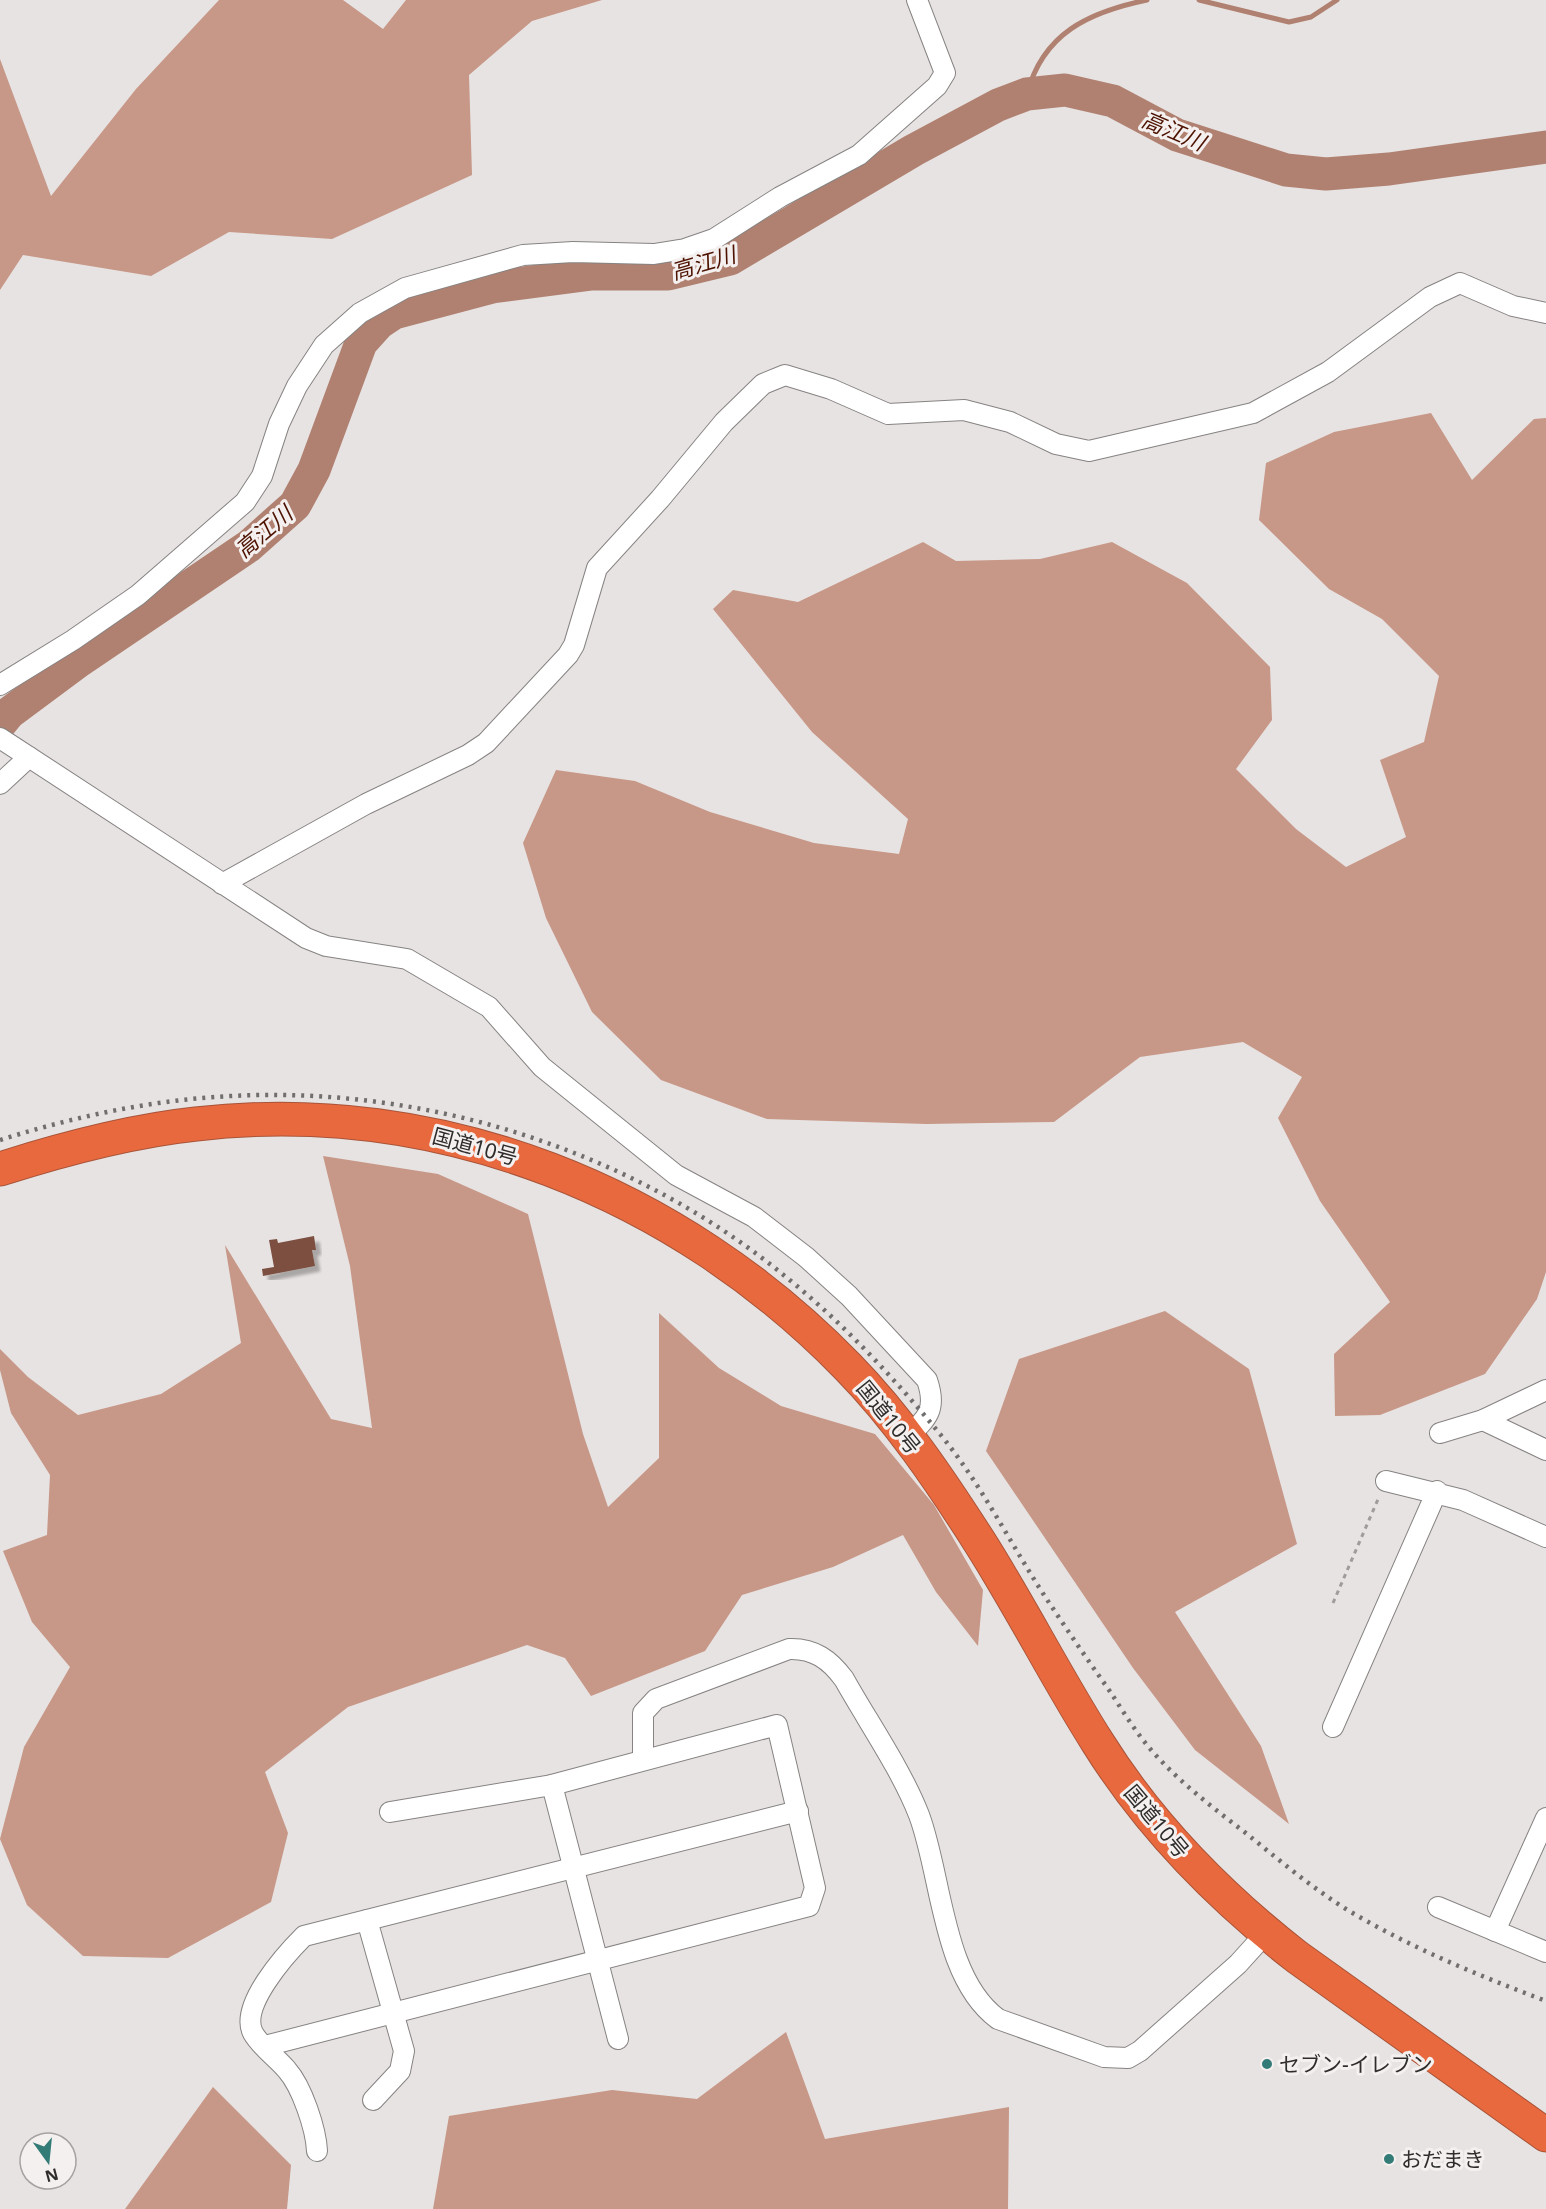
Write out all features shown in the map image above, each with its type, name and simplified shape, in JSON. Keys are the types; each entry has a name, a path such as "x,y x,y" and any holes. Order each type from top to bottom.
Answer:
{"highway":[{"name":"国道10号","path":"0,1169 140,1133 194,1124 254,1119 372,1124 433,1134 493,1149 553,1170 625,1202 686,1235 735,1267 777,1300 848,1366 907,1437 979,1541 1098,1743 1125,1783 1185,1856 1266,1933 1546,2135"}],"street":[{"path":"0,685 73,640 138,595 245,502 262,476 279,424 297,386 324,345 360,313 405,288 523,255 573,252 654,254 685,249 714,239 780,197 859,155 937,86 945,73 916,0"},
{"path":"222,884 346,815 468,755 486,743 568,655 574,645 597,568 660,499 724,422 763,384 785,375 831,389 888,414 964,410 1010,422 1056,444 1089,451 1253,413 1328,372 1430,297 1460,283 1513,306 1546,313"},
{"path":"0,738 316,943 408,958 482,1001 496,1012 542,1067 676,1175 754,1217 806,1257 856,1304 927,1380 931,1396 930,1413 927,1419 907,1437"},
{"path":"0,784 29,757"},
{"path":"1440,1433 1483,1420 1546,1390"},
{"path":"1483,1420 1546,1450"},
{"path":"1386,1481 1437,1491 1492,1512 1546,1537"},
{"path":"1333,1726 1437,1491"},
{"path":"643,1759 643,1713 656,1699 789,1649 810,1651 828,1660 844,1679 918,1813 953,1944 977,1998 986,2011 998,2019 1104,2058 1128,2058 1140,2051 1238,1964 1266,1933"},
{"path":"265,2046 809,1906 815,1888 777,1725 552,1785 390,1812"},
{"path":"552,1785 618,2039"},
{"path":"317,2151 316,2137 294,2079 253,2033 249,2017 254,2000 293,1947 304,1936 798,1811"},
{"path":"1495,1931 1546,1818"},
{"path":"1438,1907 1546,1952"},
{"path":"367,1920 404,2051 404,2063 400,2071 373,2100"}],"path":[{"path":"1333,1603 1386,1481"}],"shaded area":[{"path":"219,0 343,0 383,29 406,0 602,0 532,21 469,75 472,175 332,239 229,232 151,276 23,255 0,290 0,59 51,196 136,89"},
{"path":"1431,413 1472,480 1534,419 1546,418 1546,1272 1537,1299 1485,1374 1380,1415 1335,1416 1334,1354 1390,1302 1320,1201 1278,1118 1302,1077 1243,1042 1140,1057 1054,1122 926,1124 767,1119 661,1080 592,1012 546,918 523,843 556,770 635,781 710,812 814,843 899,854 908,819 812,732 713,609 733,590 798,602 923,542 956,561 1040,559 1112,542 1187,583 1270,667 1272,720 1236,769 1296,829 1346,867 1406,837 1380,760 1424,742 1439,676 1382,619 1329,589 1259,520 1266,463 1334,432"},
{"path":"323,1156 438,1174 528,1214 583,1434 608,1507 659,1458 659,1313 719,1368 781,1406 875,1434 934,1505 983,1590 978,1646 936,1592 903,1535 833,1567 742,1595 705,1651 591,1696 565,1658 527,1645 348,1707 265,1772 288,1833 271,1902 168,1958 83,1956 27,1905 0,1839 24,1747 70,1667 32,1622 3,1551 47,1535 50,1475 11,1413 0,1370 0,1349 28,1377 78,1415 161,1394 241,1343 225,1245 331,1419 372,1428 350,1266"},
{"path":"1165,1311 1249,1369 1297,1544 1175,1612 1261,1746 1289,1824 1195,1750 1133,1668 986,1451 1019,1359"},
{"path":"786,2032 825,2139 1009,2107 1008,2209 433,2209 449,2116 612,2090 697,2099"},
{"path":"213,2087 291,2165 287,2209 125,2209"}],"building":[{"path":"314,1236 316,1250 312,1250 315,1266 263,1276 262,1269 274,1267 269,1240 277,1239 278,1243"}],"waterway":[{"path":"1027,94 1034,73 1044,55 1071,29 1106,11 1147,0"},
{"path":"1199,0 1289,22 1311,17 1337,0"},
{"name":"高江川","path":"0,724 9,713 79,661 249,546 295,505 314,470 361,343 379,323 394,313 492,287 592,274 668,274 730,259 914,150 998,105 1027,94 1065,90 1113,101 1177,135 1286,170 1326,174 1389,169 1546,147"}],"railway":[{"path":"0,1140 106,1112 188,1099 291,1095 368,1101 443,1113 518,1133 590,1159 659,1192 725,1232 786,1277 848,1332 905,1392 969,1473 1044,1595 1137,1732 1182,1781 1295,1873 1346,1909 1444,1960 1546,2001"}],"place":[{"name":"セブン-イレブン","path":"1267,2064"},
{"name":"おだまき","path":"1389,2159"}]}
